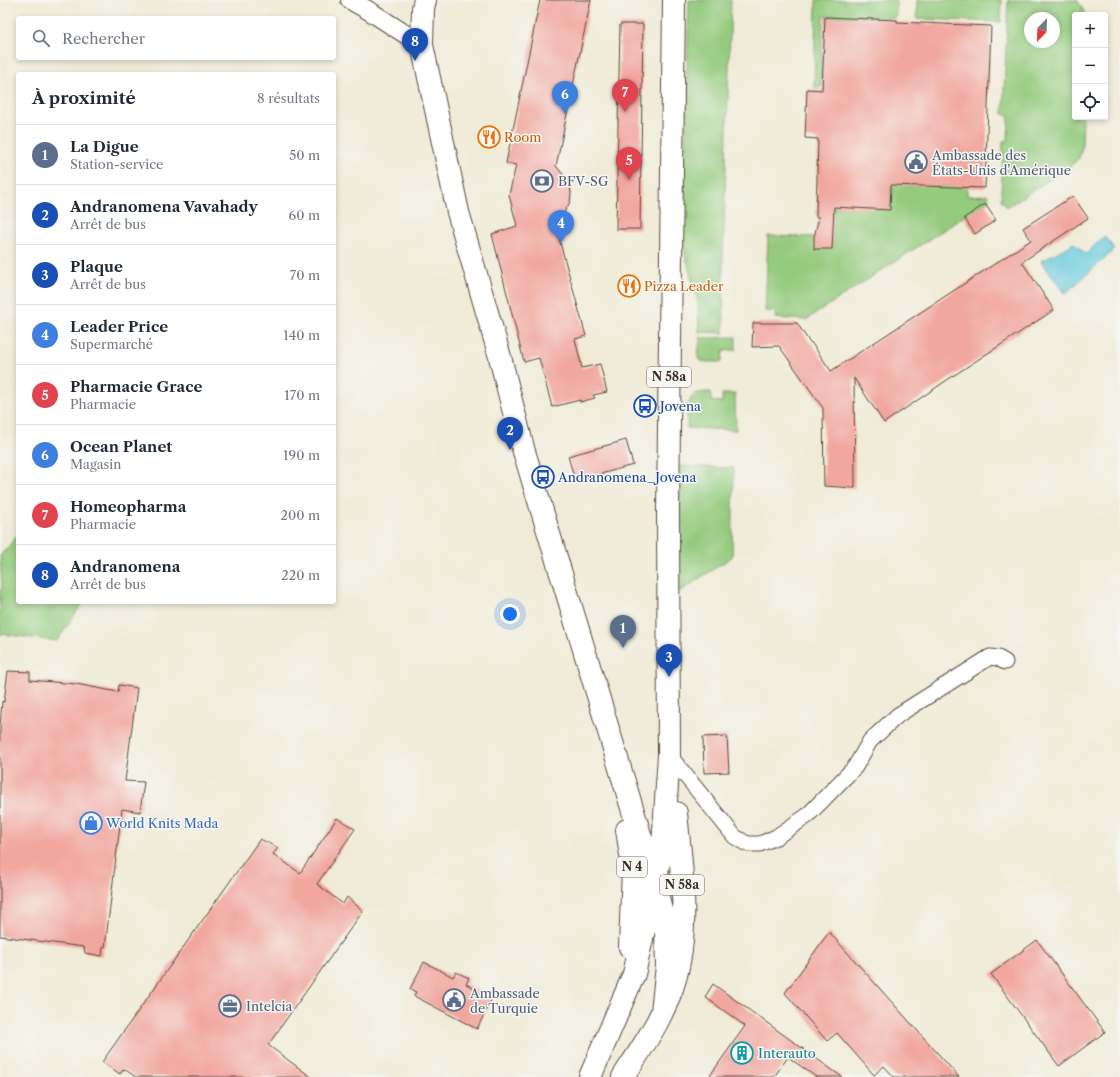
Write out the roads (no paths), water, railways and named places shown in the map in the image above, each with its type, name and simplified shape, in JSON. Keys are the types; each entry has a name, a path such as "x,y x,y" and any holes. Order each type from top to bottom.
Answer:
{"main road":[{"name":"N 4","path":"425,0 423,8 422,45 458,212 500,357 523,448 655,884 666,932 667,966 662,1012 623,1077"},
{"name":"N 58a","path":"655,884 663,845 669,755 668,511 674,0"},
{"name":"N 4","path":"590,1077 620,1009 631,939 632,868 626,822 607,725"},
{"name":"N 58a","path":"662,1012 671,990 679,962 684,910 677,822 669,755"},
{"path":"620,1009 634,974 655,884"}],"street":[{"path":"350,0 422,45"},
{"path":"669,755 735,838 747,844 760,844 776,837 807,816 855,767 870,741 898,715 990,657 998,658 1005,662"}],"water":[{"path":"1104,236 1115,249 1065,294 1041,261 1074,243 1086,254"}],"place":[{"name":"Andranomena","path":"415,61"},
{"name":"Homeopharma","path":"625,112"},
{"name":"Ocean Planet","path":"565,114"},
{"name":"Room","path":"489,137"},
{"name":"Ambassade des États-Unis d'Amérique","path":"916,162"},
{"name":"Pharmacie Grace","path":"629,180"},
{"name":"BFV-SG","path":"542,181"},
{"name":"Leader Price","path":"561,243"},
{"name":"Pizza Leader","path":"629,286"},
{"name":"Jovena","path":"645,406"},
{"name":"Andranomena Vavahady","path":"510,450"},
{"name":"Andranomena_Jovena","path":"543,477"},
{"name":"La Digue","path":"623,648"},
{"name":"Plaque","path":"669,677"},
{"name":"World Knits Mada","path":"91,823"},
{"name":"Ambassade de Turquie","path":"454,1000"},
{"name":"Intelcia","path":"230,1006"},
{"name":"Interauto","path":"742,1053"}]}
